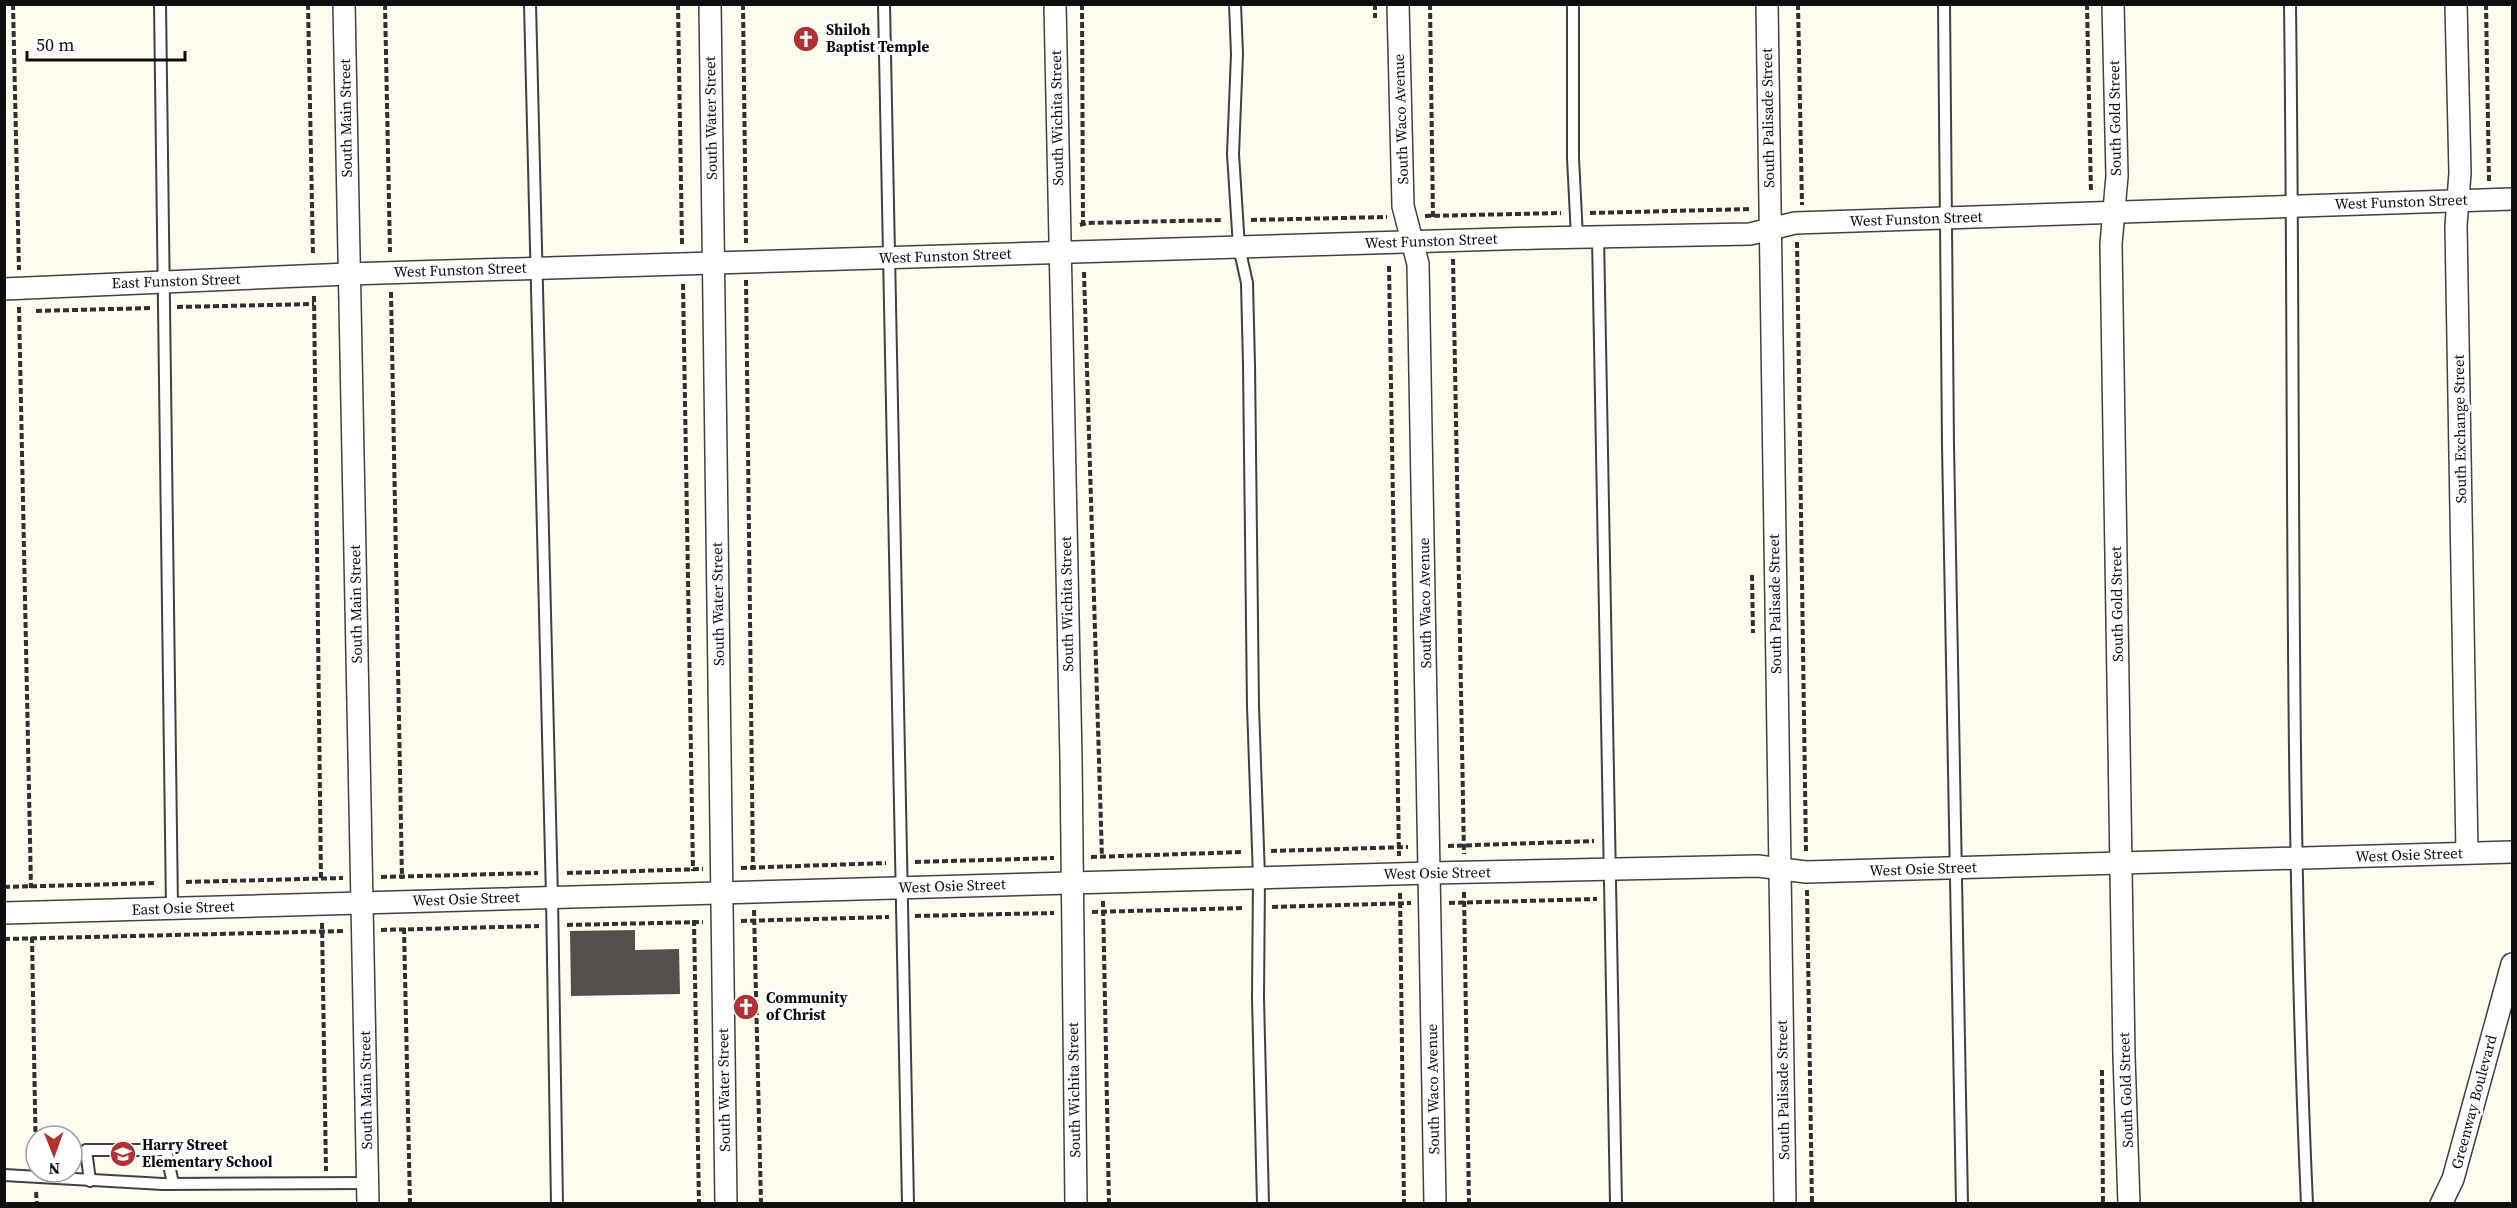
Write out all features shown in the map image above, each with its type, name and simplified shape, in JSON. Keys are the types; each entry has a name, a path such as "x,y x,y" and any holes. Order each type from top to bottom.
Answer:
{"street":[{"name":"South Main Street","path":"344,4 368,1193"},
{"name":"South Water Street","path":"710,4 726,1203"},
{"name":"South Wichita Street","path":"1054,4 1072,858 1076,1203"},
{"name":"South Waco Avenue","path":"1398,4 1403,206 1418,264 1435,1203"},
{"name":"South Palisade Street","path":"1767,4 1785,1203"},
{"name":"South Gold Street","path":"2113,4 2117,176 2111,243 2129,1203"},
{"name":"South Exchange Street","path":"2456,4 2460,173 2456,249 2467,853"},
{"name":"West Funston Street","path":"348,274 1445,240 1750,234 1799,222 2512,199"},
{"name":"East Funston Street","path":"12,288 348,274"},
{"name":"West Osie Street","path":"362,902 1399,873 1758,866 1806,872 2512,852"},
{"name":"East Osie Street","path":"4,913 362,902"},
{"name":"Greenway Boulevard","path":"2441,1203 2453,1179 2512,964"}],"lane":[{"path":"160,4 172,908"},
{"path":"530,4 552,873 557,1203"},
{"path":"884,4 908,1203"},
{"path":"1235,4 1237,54 1233,154 1239,247 1246,283 1248,318 1252,706 1259,877 1258,998 1263,1203"},
{"path":"1573,4 1573,158 1587,237 1610,848 1608,869 1616,1203"},
{"path":"1944,4 1945,218 1962,1203"},
{"path":"2290,4 2294,673 2299,1030 2307,1203"},
{"path":"90,1181 86,1150 166,1150 173,1184"},
{"path":"4,1175 24,1176"},
{"path":"84,1181 173,1184 327,1183 368,1193"}],"path":[{"path":"14,4 12,288 32,912 35,1124"},
{"path":"308,4 327,1183"},
{"path":"385,4 410,1203"},
{"path":"678,4 699,1203"},
{"path":"743,4 753,867 761,1203"},
{"path":"1082,4 1084,251 1102,857 1109,1203"},
{"path":"1375,4 1375,18"},
{"path":"1430,4 1433,216 1453,258 1469,1203"},
{"path":"1798,4 1802,200 1797,238 1812,1203"},
{"path":"2486,4 2489,189"},
{"path":"1389,266 1404,1203"},
{"path":"4,887 1594,842 1610,848"},
{"path":"4,939 1598,899"},
{"path":"36,1184 37,1203"}],"building":[{"path":"635,930 635,950 679,949 680,994 571,996 570,931"}],"place":[{"name":"Shiloh Baptist Temple","path":"806,39"},
{"name":"Community of Christ","path":"746,1007"},
{"name":"Harry Street Elementary School","path":"123,1154"}]}
